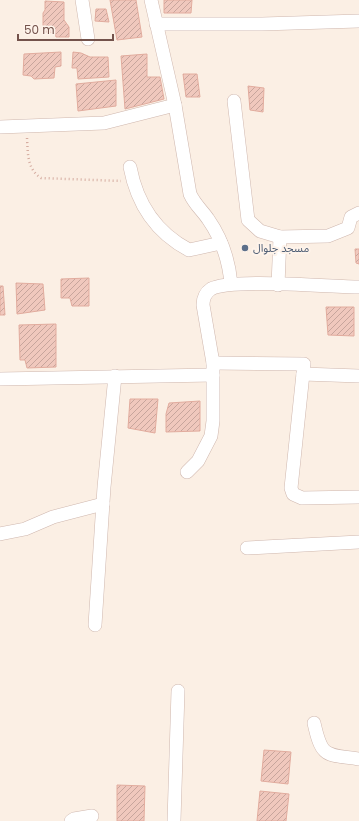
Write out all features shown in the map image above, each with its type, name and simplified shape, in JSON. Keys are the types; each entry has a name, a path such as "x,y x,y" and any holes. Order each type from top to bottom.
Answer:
{"street":[{"path":"82,0 88,39"},
{"path":"151,0 175,104 190,194 196,206 208,218 221,243 229,262 231,284"},
{"path":"156,24 262,24 359,21"},
{"path":"234,101 248,220 260,231 280,237 328,236 348,228 351,217 359,213"},
{"path":"0,127 104,123 175,104"},
{"path":"130,167 133,181 146,212 156,225 174,242 189,250 221,243"},
{"path":"278,285 280,237"},
{"path":"187,472 198,461 211,436 213,421 213,369 202,305 204,297 210,290 231,284 359,288"},
{"path":"0,379 115,376 304,364 291,488 293,494 302,498 359,497"},
{"path":"304,374 359,376"},
{"path":"95,625 103,504 115,376"},
{"path":"0,534 25,529 53,517 103,504"},
{"path":"246,548 359,542"},
{"path":"174,821 178,691"},
{"path":"314,723 318,742 324,752 329,755 359,760"},
{"path":"70,821 74,818 92,816"}],"path":[{"path":"26,126 30,167 35,175 41,178 133,181"}],"building":[{"path":"110,0 136,0 142,37 117,40"},
{"path":"164,0 192,0 191,13 164,13"},
{"path":"45,1 64,2 64,20 69,27 69,37 56,37 55,33 43,32 43,13 45,10"},
{"path":"96,9 106,9 109,22 95,21"},
{"path":"61,52 61,66 55,67 54,78 34,79 31,76 23,75 24,54"},
{"path":"73,52 81,53 90,57 108,57 109,77 78,79 77,68 72,68"},
{"path":"147,54 147,77 160,77 164,99 125,109 121,56"},
{"path":"183,74 197,74 200,97 186,97"},
{"path":"116,80 116,106 78,111 76,84"},
{"path":"248,86 264,88 263,112 250,110"},
{"path":"355,249 359,249 359,264 356,263"},
{"path":"89,278 89,306 72,306 70,298 61,298 61,279"},
{"path":"16,283 43,284 45,310 17,314"},
{"path":"0,286 3,286 5,315 0,315"},
{"path":"326,307 354,307 354,336 328,335"},
{"path":"56,324 56,367 27,368 25,360 20,360 19,325"},
{"path":"130,399 158,399 155,433 128,428"},
{"path":"200,401 200,431 166,432 166,414 169,403"},
{"path":"264,750 291,752 288,784 261,781"},
{"path":"117,785 145,786 144,821 117,821"},
{"path":"260,791 289,794 286,821 257,821"}],"place":[{"name":"مسجد جلوال","path":"245,248"}]}
